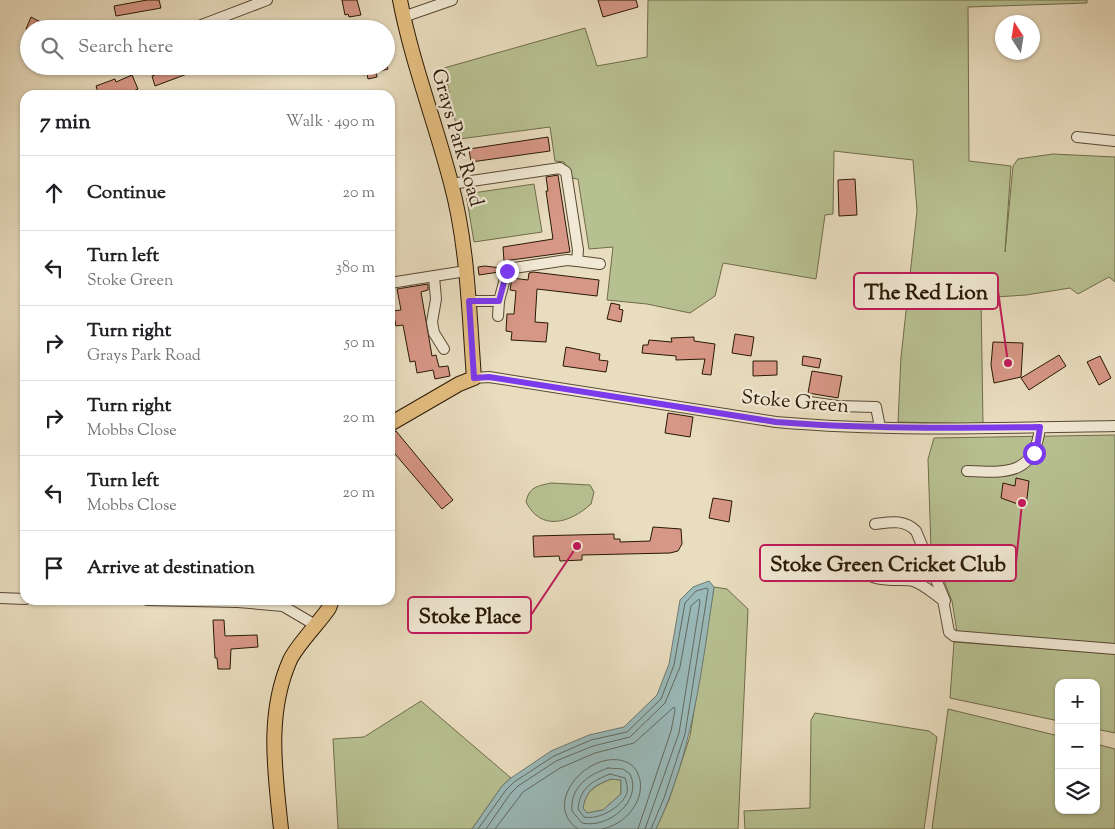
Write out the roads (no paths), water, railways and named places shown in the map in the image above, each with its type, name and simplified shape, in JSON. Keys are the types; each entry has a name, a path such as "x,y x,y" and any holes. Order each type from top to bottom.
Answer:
{"main road":[{"name":"Grays Park Road","path":"400,0 414,64 451,184 466,271 474,378"},
{"path":"395,421 458,384 474,378"},
{"path":"281,829 273,754 277,702 291,659 317,626 330,605"}],"street":[{"path":"215,20 267,0"},
{"path":"403,16 452,0"},
{"path":"1077,136 1115,141"},
{"path":"451,184 560,168 566,172 577,261"},
{"path":"498,316 499,301 507,271 514,268 566,260 600,264"},
{"path":"395,282 466,271"},
{"path":"434,277 436,299 432,322 434,333 444,349"},
{"path":"469,301 499,301"},
{"name":"Stoke Green","path":"474,378 489,377 574,389 776,422 880,428 942,429 1115,426"},
{"path":"803,401 837,406 876,407 880,428"},
{"path":"967,471 1005,473 1017,469 1029,459 1037,448 1040,427"},
{"path":"875,524 898,521 910,525 923,542 945,602 949,632 954,636 1115,649"},
{"path":"930,564 915,566 877,558 868,561 866,565 867,570 872,576 896,581 912,580 945,602"},
{"path":"912,580 915,566"},
{"path":"0,598 20,599"},
{"path":"274,605 283,606 317,626"}],"water":[{"path":"709,581 714,587 705,649 694,711 679,771 656,829 472,829 502,786 511,778 551,751 589,735 624,727 657,695 669,664 680,600 693,587","holes":["611,779 621,780 621,794 603,810 587,813 583,808 584,802 592,789"]}],"place":[{"name":"The Red Lion","path":"1008,363"},
{"name":"Stoke Green Cricket Club","path":"1022,503"},
{"name":"Stoke Place","path":"577,546"}]}
